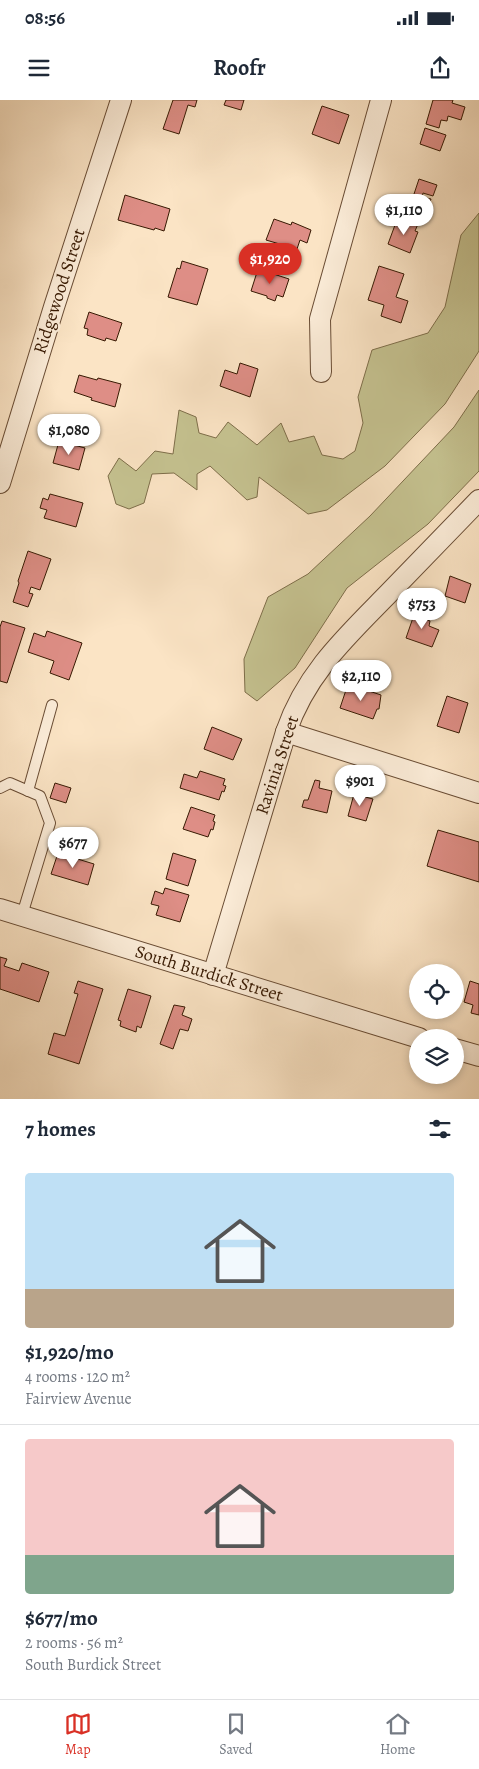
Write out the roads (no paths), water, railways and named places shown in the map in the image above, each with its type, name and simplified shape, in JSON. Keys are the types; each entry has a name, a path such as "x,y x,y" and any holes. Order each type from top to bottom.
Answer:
{"street":[{"name":"Ridgewood Street","path":"0,483 54,306 121,100"},
{"path":"321,372 320,318 381,100"},
{"name":"Ravinia Street","path":"213,974 286,732 302,694 341,642 479,500"},
{"path":"286,732 479,793"},
{"name":"South Burdick Street","path":"0,909 409,1035"},
{"path":"464,1052 479,1056"}],"lane":[{"path":"28,791 52,706"},
{"path":"0,788 10,783 40,796 50,823 22,916"}]}
